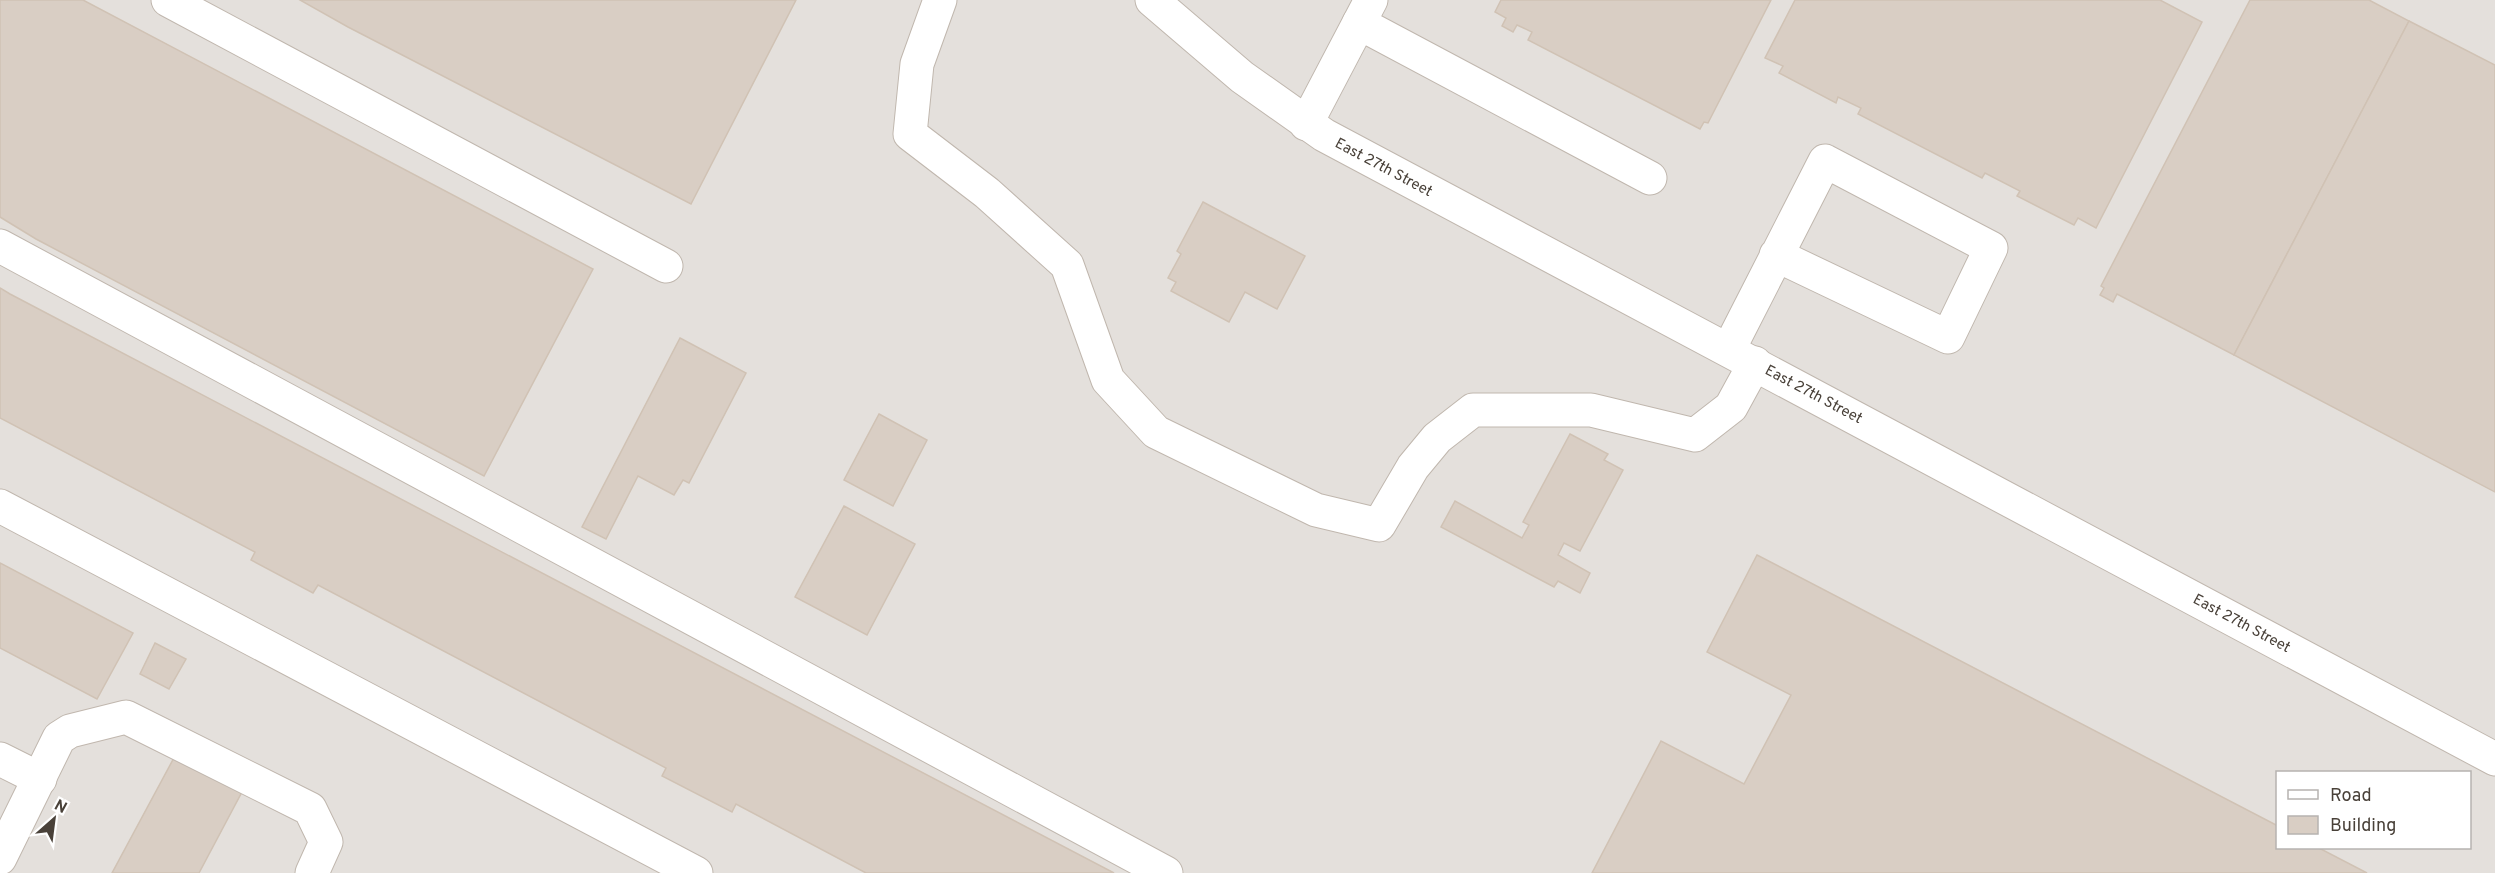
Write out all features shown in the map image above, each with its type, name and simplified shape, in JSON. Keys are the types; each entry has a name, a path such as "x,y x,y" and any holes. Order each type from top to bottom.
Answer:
{"street":[{"path":"168,0 666,266"},
{"path":"940,0 917,64 910,134 987,193 1067,265 1108,380 1156,432 1316,510 1379,525 1413,467 1437,438 1473,410 1591,410 1695,435 1731,407 1742,356 1776,255 1825,161 1991,248 1948,337 1776,255"},
{"name":"East 27th Street","path":"1152,0 1242,77 1306,124 2495,759"},
{"path":"1306,124 1365,12 1650,178"},
{"path":"0,246 1166,873"},
{"path":"0,506 696,873"},
{"path":"0,858 59,738 70,731 126,717 310,809 326,842 312,873"},
{"path":"0,759 40,779"}],"shaded area":[{"path":"0,0 2495,0 2495,873 0,873"}],"building":[{"path":"0,0 83,0 593,269 484,476 36,239 0,217"},
{"path":"300,0 796,0 691,204"},
{"path":"1501,0 1771,0 1708,123 1704,122 1700,129 1528,40 1532,32 1517,25 1513,32 1502,26 1506,18 1495,12"},
{"path":"1795,0 2160,0 2202,22 2096,228 2078,218 2074,225 2017,196 2020,191 1985,173 1982,178 1858,114 1861,108 1838,97 1836,103 1779,73 1783,66 1765,58"},
{"path":"2250,0 2369,0 2409,21 2234,355 2117,294 2113,302 2100,295 2104,288 2101,286"},
{"path":"2409,21 2495,65 2495,492 2234,355"},
{"path":"1203,202 1305,256 1277,309 1245,292 1229,322 1171,291 1176,282 1168,278 1181,254 1177,251"},
{"path":"0,288 1114,873 866,873 736,804 732,812 662,776 666,768 318,585 313,593 251,560 255,552 0,418"},
{"path":"680,338 746,373 689,483 683,480 674,495 638,476 606,539 582,527"},
{"path":"879,414 927,440 893,506 844,480"},
{"path":"1570,434 1608,454 1604,460 1623,470 1580,551 1564,543 1558,555 1590,573 1580,593 1558,581 1554,587 1441,527 1455,501 1522,538 1529,525 1523,522"},
{"path":"844,506 915,544 867,635 795,597"},
{"path":"1757,555 2276,825 2276,849 2321,849 2367,873 1592,873 1661,741 1744,784 1791,695 1707,652"},
{"path":"0,563 133,633 97,699 0,648"},
{"path":"155,643 186,659 169,689 140,674"},
{"path":"176,754 243,790 199,873 112,873"}]}
